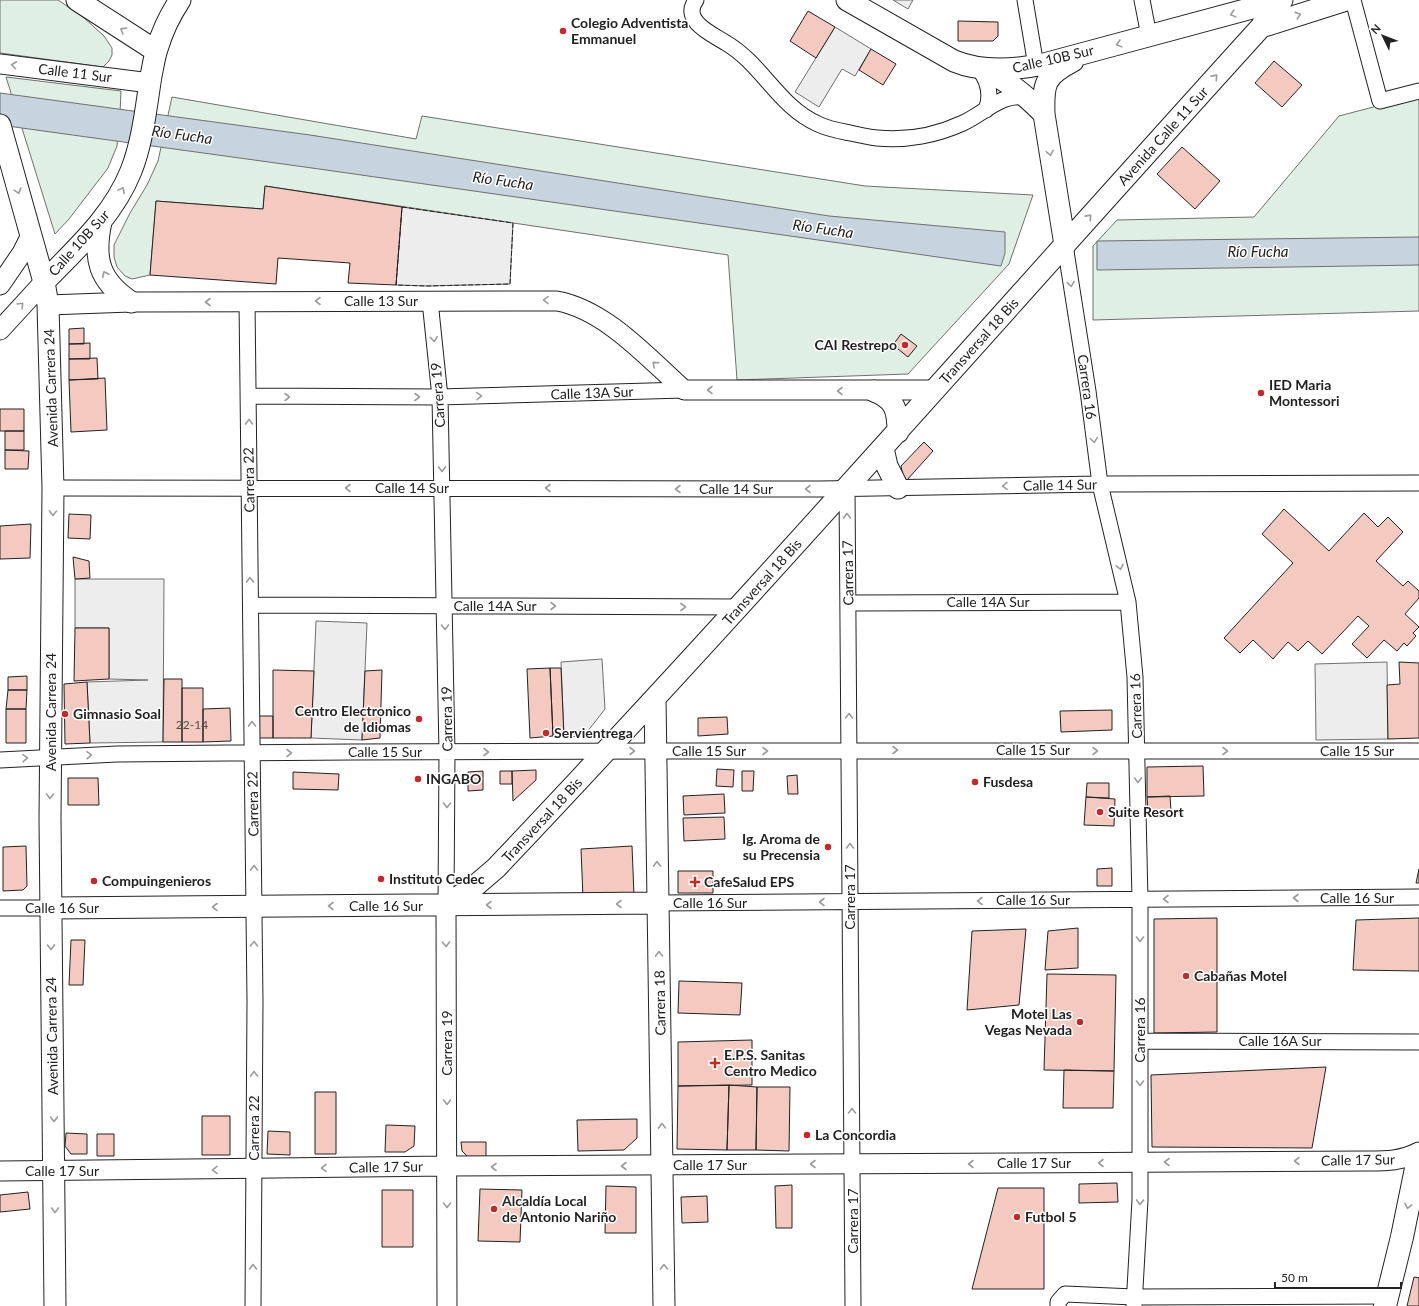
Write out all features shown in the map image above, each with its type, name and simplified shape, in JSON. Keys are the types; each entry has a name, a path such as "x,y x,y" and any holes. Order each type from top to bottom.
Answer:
{"main road":[{"path":"77,0 156,51"},
{"name":"Calle 10B Sur","path":"44,282 101,222 123,189 137,151 156,51 169,18 180,0"},
{"name":"Calle 10B Sur","path":"847,0 941,55 954,61 974,68 1007,70 1036,66 1274,1"},
{"path":"1261,27 1346,0"},
{"name":"Avenida Calle 11 Sur","path":"1064,245 1261,27 1274,1"},
{"name":"Carrera 16","path":"1064,245 1044,114 1044,88 1050,76 1066,65 1094,50"},
{"path":"974,68 998,77 1019,90 1044,114"},
{"name":"Avenida Carrera 24","path":"0,125 44,282 48,305 53,488 50,757 55,1306"},
{"path":"101,222 97,240 98,258 104,274 111,285 131,302"},
{"name":"Transversal 18 Bis","path":"446,905 475,886 496,868 608,751 898,432 1064,245"},
{"path":"874,391 887,397 894,406 898,421 898,432"},
{"path":"883,448 887,466 898,488"},
{"name":"Carrera 18","path":"655,699 664,1306"},
{"name":"Calle 16 Sur","path":"51,908 658,903"},
{"path":"1387,1301 1402,1238 1419,1153"}],"street":[{"path":"696,0 692,11 696,22 707,31 743,54 788,104 799,114 827,128 878,138 903,138 938,132 964,122 1001,100 1021,96 1028,98"},
{"path":"1025,0 1036,66"},
{"path":"1142,0 1149,36"},
{"path":"1354,0 1380,101 1419,91"},
{"name":"Calle 11 Sur","path":"0,64 150,83"},
{"path":"974,68 984,76 989,89 986,110"},
{"path":"0,285 22,253 31,235"},
{"name":"Carrera 16","path":"1064,245 1088,391 1100,484 1128,602 1135,677 1138,750 1140,900 1140,1200 1134,1302"},
{"path":"0,330 44,282"},
{"name":"Carrera 19","path":"430,301 440,397 448,752 446,905 447,1306"},
{"name":"Calle 13 Sur","path":"48,305 131,302 557,301 569,303 596,315 611,326 684,390"},
{"name":"Carrera 22","path":"247,302 254,907 253,1306"},
{"name":"Calle 13A Sur","path":"248,396 440,397 684,390 935,390"},
{"name":"Calle 14 Sur","path":"53,488 898,488 1100,484 1419,483"},
{"name":"Carrera 17","path":"847,488 853,1306"},
{"name":"Calle 14A Sur","path":"848,603 1128,602"},
{"name":"Calle 14A Sur","path":"250,605 740,606"},
{"name":"Calle 15 Sur","path":"0,760 117,754 252,753 849,750 1419,751"},
{"name":"Calle 16 Sur","path":"658,903 1419,897"},
{"name":"Calle 16 Sur","path":"0,908 51,908"},
{"name":"Calle 16A Sur","path":"1140,1041 1419,1042"},
{"name":"Calle 17 Sur","path":"0,1171 447,1166 1396,1160 1404,1159 1419,1153"},
{"path":"1060,1302 1065,1294 1134,1302 1387,1301"}],"green space":[{"path":"0,0 58,0 83,17 104,36 112,48 112,55 109,61 103,67 0,53"},
{"path":"6,77 121,91 117,146 108,168 69,219 55,234"},
{"path":"1419,95 1419,311 1093,320 1093,246 1117,220 1254,217 1339,116"},
{"path":"172,97 416,139 422,116 865,186 1033,195 1009,264 908,374 737,380 728,255 265,186 263,209 156,201 150,275 132,279 125,276 117,267 114,257 114,245 130,213 147,185 158,161"}],"shaded area":[{"path":"893,0 913,0 908,9"},
{"path":"835,27 871,49 855,76 842,69 819,107 795,92"},
{"path":"402,207 513,223 510,284 427,286 396,285"},
{"path":"75,579 164,579 163,742 90,743 87,682 148,680 109,679 109,628 75,628"},
{"path":"316,621 367,623 362,740 311,738"},
{"path":"602,659 605,709 584,736 564,737 561,662"},
{"path":"1387,662 1388,739 1316,740 1315,664"}],"water":[{"name":"Río Fucha","path":"0,93 310,135 829,216 1005,232 1005,253 1001,266 0,125"},
{"name":"Río Fucha","path":"1419,237 1419,265 1097,270 1097,241"}],"building":[{"path":"808,11 835,27 816,58 790,41"},
{"path":"958,21 998,22 998,36 993,41 958,41"},
{"path":"871,49 896,64 883,85 859,70"},
{"path":"1274,61 1302,85 1282,107 1255,83"},
{"path":"1182,147 1220,181 1195,209 1157,174"},
{"path":"265,186 402,207 396,285 348,283 350,263 278,258 276,284 150,275 156,201 263,209"},
{"path":"84,328 84,344 69,344 69,329"},
{"name":"CAI Restrepo","path":"901,334 917,346 908,357 893,345"},
{"path":"90,343 90,359 69,359 69,344"},
{"path":"97,358 98,379 69,380 69,359"},
{"path":"105,378 107,430 71,432 69,380"},
{"path":"0,409 24,409 24,431 0,431"},
{"path":"5,431 24,431 24,450 5,450"},
{"path":"924,442 933,451 907,480 903,476 901,466"},
{"path":"5,450 29,451 28,469 5,469"},
{"path":"1284,509 1329,551 1364,513 1378,527 1388,517 1403,532 1376,561 1403,586 1408,581 1419,591 1419,598 1405,614 1419,627 1413,633 1416,636 1407,646 1404,643 1397,651 1384,640 1367,658 1352,644 1369,626 1358,616 1322,654 1308,641 1298,651 1288,642 1273,659 1253,640 1240,653 1224,638 1293,563 1262,534"},
{"path":"69,514 91,515 90,539 68,538"},
{"path":"31,524 30,558 0,559 0,526"},
{"path":"73,557 89,561 90,578 75,579"},
{"path":"75,628 109,628 109,679 74,681"},
{"path":"1399,662 1419,663 1419,738 1388,739 1387,685 1400,684"},
{"path":"550,668 561,668 564,737 553,736"},
{"path":"550,668 553,736 530,738 527,669"},
{"path":"273,670 314,671 311,738 273,738"},
{"path":"382,670 380,738 362,740 365,671"},
{"path":"27,676 27,690 8,690 8,677"},
{"path":"164,679 182,679 182,742 163,742"},
{"path":"87,682 90,743 65,744 64,684"},
{"path":"182,688 203,688 203,742 182,742"},
{"path":"8,690 27,690 26,709 6,709"},
{"path":"230,708 231,741 203,742 203,709"},
{"path":"6,709 26,709 26,743 6,743"},
{"path":"1112,710 1112,730 1061,732 1060,711"},
{"path":"258,716 273,716 273,738 258,738"},
{"path":"727,717 728,734 698,736 698,718"},
{"path":"1203,766 1204,796 1147,797 1147,767"},
{"path":"717,769 734,770 733,787 716,786"},
{"path":"536,770 536,780 513,801 512,771"},
{"path":"483,771 483,790 468,791 468,772"},
{"path":"500,771 512,771 512,784 500,784"},
{"path":"742,771 754,771 753,791 742,791"},
{"path":"293,772 339,774 338,790 293,789"},
{"path":"797,775 798,794 788,794 787,776"},
{"path":"68,778 98,778 99,805 68,805"},
{"path":"1087,783 1109,783 1109,798 1086,797"},
{"path":"724,794 725,813 684,815 683,796"},
{"path":"1170,796 1171,811 1148,812 1147,797"},
{"name":"Suite Resort","path":"1086,797 1115,799 1114,826 1084,825"},
{"path":"724,817 725,839 684,841 683,818"},
{"path":"26,846 27,886 23,890 3,891 3,847"},
{"path":"632,846 634,895 583,898 581,849"},
{"path":"1112,868 1112,886 1097,886 1097,869"},
{"path":"1419,869 1419,883 1416,883"},
{"name":"CafeSalud EPS","path":"678,871 713,871 713,893 678,893"},
{"name":"Cabañas Motel","path":"1217,918 1217,1032 1154,1033 1154,919"},
{"path":"1419,918 1419,971 1353,970 1356,920"},
{"path":"1078,928 1078,968 1045,970 1048,931"},
{"path":"1026,929 1019,1005 967,1010 972,931"},
{"path":"71,940 85,940 83,985 69,985"},
{"name":"Motel Las Vegas Nevada","path":"1047,974 1116,975 1114,1071 1044,1070"},
{"path":"679,981 742,983 740,1015 678,1013"},
{"name":"E.P.S. Sanitas Centro Medico","path":"752,1040 752,1085 678,1086 678,1042"},
{"path":"1326,1067 1312,1148 1152,1147 1151,1075"},
{"path":"1064,1070 1114,1071 1113,1108 1063,1108"},
{"path":"729,1085 757,1087 756,1150 727,1150"},
{"path":"729,1085 727,1150 677,1149 678,1086"},
{"path":"757,1087 790,1087 789,1151 756,1150"},
{"path":"315,1092 336,1092 336,1154 315,1154"},
{"path":"202,1116 230,1116 230,1155 202,1155"},
{"path":"637,1119 637,1138 624,1150 578,1151 577,1120"},
{"path":"386,1125 415,1126 414,1146 405,1152 385,1152"},
{"path":"268,1131 290,1132 290,1155 267,1154"},
{"path":"66,1133 87,1134 87,1154 71,1154 65,1146"},
{"path":"97,1134 114,1134 114,1156 97,1156"},
{"path":"461,1142 486,1142 486,1158 469,1158 462,1151"},
{"path":"1117,1183 1118,1202 1079,1203 1079,1184"},
{"path":"792,1185 792,1228 776,1228 775,1186"},
{"path":"606,1186 636,1187 636,1233 605,1233"},
{"path":"998,1188 1044,1188 1044,1289 972,1289"},
{"path":"480,1189 522,1190 520,1242 478,1241"},
{"path":"382,1190 413,1190 413,1247 382,1247"},
{"path":"28,1192 30,1209 0,1212 0,1195"},
{"path":"707,1196 708,1222 682,1223 681,1197"},
{"path":"1414,1277 1419,1278 1419,1306 1407,1306"}],"fence":[{"path":"402,207 513,223 510,284 427,286 396,285 402,207"}],"place":[{"name":"Colegio Adventista Emmanuel","path":"563,31"},
{"name":"CAI Restrepo","path":"905,345"},
{"name":"IED Maria Montessori","path":"1261,393"},
{"name":"Gimnasio Soal","path":"65,714"},
{"name":"Centro Electronico de Idiomas","path":"419,719"},
{"name":"Servientrega","path":"546,733"},
{"name":"INGABO","path":"418,779"},
{"name":"Fusdesa","path":"975,782"},
{"name":"Suite Resort","path":"1100,812"},
{"name":"Ig. Aroma de su Precensia","path":"828,847"},
{"name":"Instituto Cedec","path":"381,879"},
{"name":"Compuingenieros","path":"94,881"},
{"name":"CafeSalud EPS","path":"695,882"},
{"name":"Cabañas Motel","path":"1186,976"},
{"name":"Motel Las Vegas Nevada","path":"1080,1022"},
{"name":"E.P.S. Sanitas Centro Medico","path":"715,1063"},
{"name":"La Concordia","path":"807,1135"},
{"name":"Alcaldía Local de Antonio Nariño","path":"494,1209"},
{"name":"Futbol 5","path":"1017,1217"}]}
